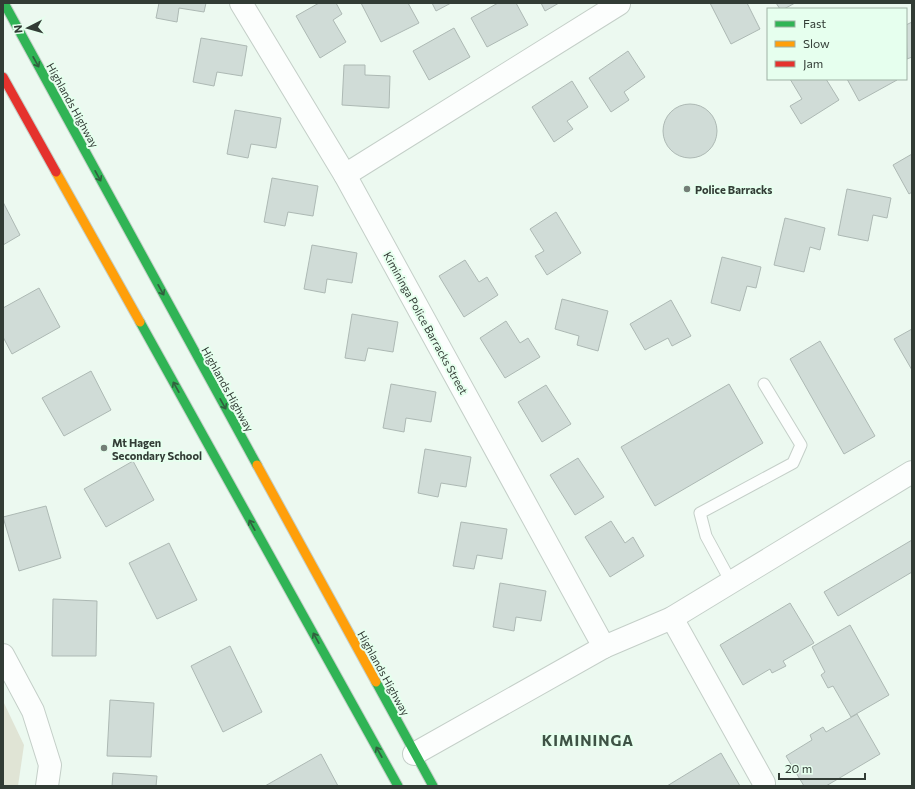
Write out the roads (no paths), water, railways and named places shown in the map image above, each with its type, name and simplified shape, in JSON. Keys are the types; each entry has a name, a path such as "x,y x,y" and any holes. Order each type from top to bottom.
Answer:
{"highway":[{"name":"Highlands Highway","path":"4,3 414,754 433,786"},
{"path":"3,77 398,786"}],"street":[{"name":"Kimininga Police Barracks Street","path":"241,3 345,175 604,647"},
{"path":"345,175 619,4"},
{"path":"414,754 604,647 672,618 912,472"},
{"path":"672,618 764,783"},
{"path":"3,655 33,711 50,765 47,786"}],"lane":[{"path":"731,582 706,536 700,513 793,463 801,445 764,384"}],"place":[{"name":"Police Barracks","path":"687,189"},
{"name":"Mt Hagen Secondary School","path":"104,448"}],"district":[{"name":"KIMININGA","path":"588,740"}]}
